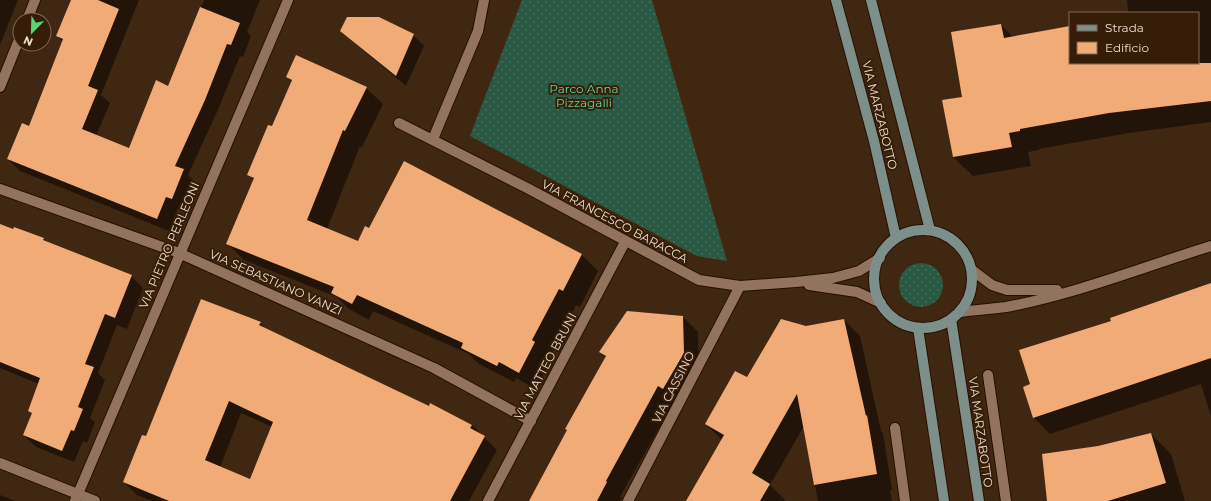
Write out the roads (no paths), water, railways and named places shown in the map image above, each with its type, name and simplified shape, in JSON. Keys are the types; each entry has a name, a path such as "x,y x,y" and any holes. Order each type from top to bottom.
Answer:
{"main road":[{"name":"VIA MARZABOTTO","path":"836,0 874,141 896,238"},
{"name":"VIA MARZABOTTO","path":"871,0 930,230"},
{"path":"930,230 945,235 957,244 967,256 972,270 972,285 968,299 960,312 951,319 934,327 918,328 896,320 884,309 877,296 874,278 876,264 883,252 896,238 913,231 930,230"},
{"name":"VIA MARZABOTTO","path":"951,319 978,501"},
{"path":"918,328 944,501"}],"street":[{"path":"30,12 35,0"},
{"name":"VIA PIETRO PERLEONI","path":"76,498 288,0"},
{"path":"433,139 478,32 484,0"},
{"path":"0,87 14,52"},
{"name":"VIA FRANCESCO BARACCA","path":"399,123 529,189 698,280 740,286 833,278 859,271 880,258"},
{"name":"VIA SEBASTIANO VANZI","path":"0,189 179,253 434,368 531,420"},
{"name":"VIA MATTEO BRUNI","path":"488,501 625,242"},
{"path":"960,312 1005,307 1073,290 1211,246"},
{"path":"972,270 992,285 1007,290 1073,290"},
{"name":"VIA FRANCESCO BARACCA","path":"796,282 857,292 882,303"},
{"name":"VIA CASSINO","path":"628,501 740,286"},
{"name":"VIA MARZABOTTO","path":"988,375 1006,501"},
{"path":"895,428 905,501"},
{"path":"0,463 76,498 94,501"}],"park label":[{"name":"Parco Anna Pizzagalli","path":"584,95"}]}
